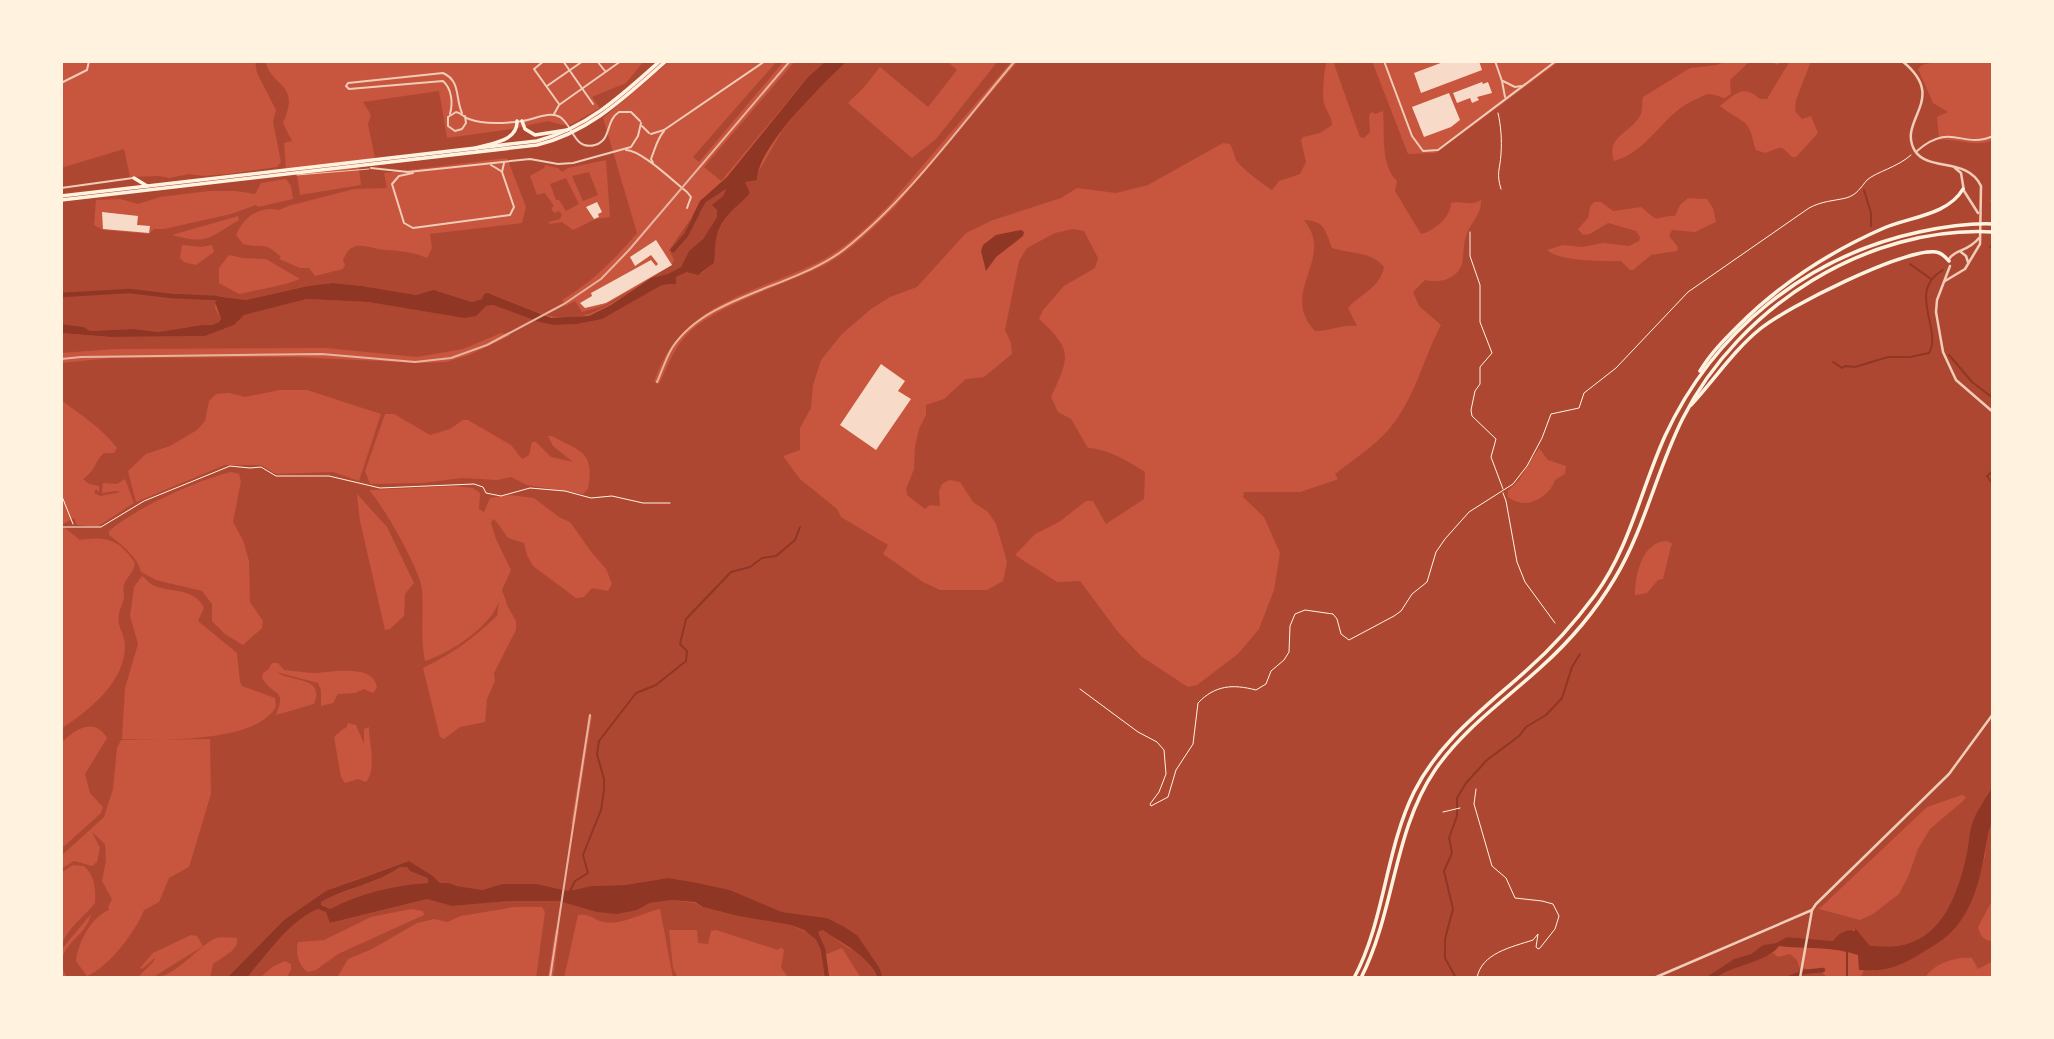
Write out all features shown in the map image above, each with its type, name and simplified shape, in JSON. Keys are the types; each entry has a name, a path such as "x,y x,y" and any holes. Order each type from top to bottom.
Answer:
{"highway":[{"path":"61,198 537,141 603,110 660,61"},
{"path":"61,198 291,175 522,148 551,142 606,114 666,61"},
{"path":"520,121 524,129 535,135 569,128"},
{"path":"516,131 520,121"},
{"path":"467,151 507,138 524,129"},
{"path":"134,178 149,187"},
{"path":"1354,978 1375,927 1406,811 1423,777 1463,726 1551,647 1596,593 1622,549 1665,436 1702,368 1721,342 1759,304 1816,263 1883,229 1950,206 1963,189"},
{"path":"1697,379 1725,344 1758,312 1789,287 1821,268 1868,246 1899,237 1936,229 1993,224"},
{"path":"1361,978 1379,934 1408,826 1424,789 1447,753 1543,665 1615,578 1632,543 1670,444 1688,409 1702,384 1737,341 1762,317 1836,267 1881,249 1941,234 1993,232"},
{"path":"1688,409 1760,328 1804,300 1902,259 1933,252 1942,254 1949,263"}],"street":[{"path":"61,83 82,74 87,70 89,61"},
{"path":"544,61 534,69 559,105"},
{"path":"563,61 593,104"},
{"path":"547,87 583,61"},
{"path":"597,61 610,79"},
{"path":"554,115 559,105 621,61"},
{"path":"638,136 664,130 765,61"},
{"path":"1384,61 1412,136 1423,151 1438,150 1556,61"},
{"path":"1495,61 1505,98"},
{"path":"1902,61 1915,71 1923,93 1911,135 1916,152 1932,162 1951,164 1966,170 1980,183 1977,194 1980,236 1978,251 1965,269 1945,281"},
{"path":"466,123 459,107 456,85 449,75 443,73 348,83 346,86 349,89 443,80 450,90 452,108 447,122 452,130 460,131 466,123 473,120 520,121 554,115 561,118 574,137 587,145 600,143 607,135 612,117 623,110 635,114 657,142"},
{"path":"1502,80 1515,87 1522,86"},
{"path":"450,115 457,112 473,120"},
{"path":"625,150 634,143 641,123"},
{"path":"655,167 651,159 664,130"},
{"path":"1916,152 1926,142 1942,136 1978,140 1993,136"},
{"path":"634,143 637,152"},
{"path":"371,168 399,172 421,171 530,159 565,164 625,150 643,156 687,192 691,197 687,208"},
{"path":"643,156 654,153"},
{"path":"421,171 398,176 392,184 404,223 411,228 510,215 514,207 502,172 505,162"},
{"path":"490,164 502,172"},
{"path":"1951,164 1961,173 1963,189 1979,216"},
{"path":"61,188 134,178"},
{"path":"1963,183 1968,178 1975,178"},
{"path":"1968,195 1977,194"},
{"path":"1980,236 1973,245 1953,254 1937,300 1936,312 1948,365 1963,388 1993,412"},
{"path":"1961,252 1968,262"},
{"path":"1949,263 1958,271"},
{"path":"1800,978 1812,911 1820,900 1950,774 1993,714"},
{"path":"1654,978 1812,911"}],"lane":[{"path":"291,175 371,168"}],"path":[{"path":"1494,106 1499,116 1502,139 1501,159 1496,174 1501,189"},
{"path":"1080,689 1138,733 1157,742 1164,750 1166,774 1159,792 1150,804 1151,806 1168,797 1177,769 1193,744 1198,703 1223,687 1234,685 1256,690 1266,684 1271,671 1289,652 1290,626 1295,614 1305,610 1333,614 1341,634 1349,640 1401,611 1412,594 1427,582 1436,552 1445,539 1469,512 1513,484 1527,466 1552,414 1579,408 1584,393 1616,368 1688,292 1809,208 1822,201 1849,197 1860,190 1870,178 1905,161 1916,152"},
{"path":"1470,232 1470,256 1480,285 1480,322 1492,353 1480,367 1480,384 1475,391 1472,416 1496,439 1491,457 1500,478 1517,562 1525,582 1555,623"},
{"path":"61,527 101,527 144,501 230,466 261,467 276,476 329,476 380,488 474,484 483,487 486,493 501,496 530,488 565,491 590,498 612,496 643,503 670,503"},
{"path":"61,494 74,526"},
{"path":"1476,789 1474,804 1492,866 1506,878 1515,898 1553,904 1559,916 1555,929 1538,949 1538,934 1533,940 1489,957 1479,967 1477,978"},
{"path":"1443,812 1460,808"}],"shaded area":[{"path":"255,61 265,61 287,93 288,110 283,123 292,141 284,143 286,169 296,168 300,195 361,185 358,161 375,158 368,124 371,115 363,102 439,91 447,138 548,121 562,125 572,124 600,108 592,97 626,83 644,61 670,61 603,118 637,233 602,270 562,300 566,306 575,301 582,312 603,306 632,290 591,313 560,317 529,309 488,293 482,299 472,302 438,291 416,295 333,283 246,300 217,296 215,308 221,319 212,325 158,332 134,329 90,331 84,327 61,324 61,168 124,149 130,177 169,178 189,174 203,176 277,167 281,162 273,122 276,110 257,73","holes":["507,158 526,207 522,223 430,234 432,248 427,258 407,252 356,246 347,253 343,269 315,276 309,268 300,268 279,259 281,257 266,247 243,244 236,235 248,218 265,209 279,210 354,189 387,188 384,173","606,160 610,217 596,219 573,230 562,222 549,224 560,219 562,215 559,211 554,213 551,208 554,206 545,193 537,195 530,176 545,165 558,168 562,172 568,168","286,179 291,186 293,199 258,207 256,205 231,214 164,229 154,229 149,234 103,230 94,225 96,200 120,199 138,204 160,197 209,191 255,194 261,183","238,216 239,220 208,238 194,239 172,235","182,245 212,245 214,252 196,265 180,258","229,255 266,259 300,279 239,294 219,283 219,268"]},
{"path":"777,61 784,61 699,162 693,157"},
{"path":"795,61 826,61 808,77 721,181 704,167"},
{"path":"826,61 847,61 779,134 760,166 757,180 745,182 750,193 721,226 714,263 698,275 687,272 676,277 676,284 662,285 602,319 554,325 493,305 486,306 476,316 464,318 368,302 307,299 244,315 234,325 205,336 111,337 61,333 61,324 84,327 90,331 134,329 158,332 212,325 221,319 215,302 218,299 215,296 246,300 333,283 416,295 434,290 472,302 482,299 484,294 488,293 551,318 589,316 611,305 651,278 681,267 689,251 703,239 717,217 717,210 712,205 723,196 726,189 706,202 696,219 692,217 700,201 727,177 808,77"},
{"path":"847,61 947,61 957,70 928,107 880,67 848,103 912,158 936,139 998,61 1012,61 889,205 858,234 824,259 747,292 702,317 682,333 666,355 654,382 659,384 677,348 697,326 731,306 828,263 862,238 894,208 1018,61 1327,61 1323,100 1332,125 1301,140 1306,162 1300,174 1279,181 1272,190 1236,160 1230,144 1223,143 1148,185 1116,193 1077,188 1061,198 993,220 966,233 917,287 890,297 871,309 841,335 821,360 813,385 811,408 800,428 800,450 783,456 800,479 837,509 841,517 888,545 883,554 923,582 940,590 987,590 1003,581 1007,562 996,524 988,512 973,502 960,482 949,480 942,484 939,491 940,506 930,505 925,509 907,495 906,489 914,469 919,429 926,415 926,405 944,399 966,379 984,377 1012,354 1011,343 1005,330 1019,261 1027,248 1055,233 1073,229 1084,231 1098,258 1095,268 1064,286 1043,310 1039,319 1058,339 1065,355 1062,372 1051,397 1058,412 1071,419 1088,448 1111,453 1145,472 1144,499 1106,524 1093,501 1086,501 1059,522 1035,534 1015,555 1057,582 1080,581 1118,632 1142,657 1188,687 1197,685 1238,654 1259,629 1274,590 1280,553 1264,517 1243,497 1244,492 1300,492 1336,480 1338,479 1335,474 1371,447 1390,428 1406,404 1441,325 1419,306 1413,292 1425,280 1447,279 1460,269 1466,236 1481,205 1481,200 1473,203 1451,203 1441,223 1421,234 1395,191 1397,181 1386,158 1383,111 1369,115 1370,132 1364,138 1360,137 1333,61 1372,61 1408,154 1436,153 1560,61 1727,61 1690,68 1643,97 1640,116 1615,142 1612,153 1614,161 1638,149 1687,104 1708,94 1725,98 1731,94 1730,80 1750,61 1772,61 1777,65 1782,61 1790,61 1767,99 1760,99 1744,91 1735,94 1720,106 1748,126 1756,150 1765,153 1780,148 1796,157 1818,133 1811,116 1802,119 1795,111 1796,100 1811,61 1939,61 1922,65 1918,69 1933,103 1948,112 1937,117 1939,140 1980,143 1993,140 1993,198 1989,201 1993,204 1993,786 1974,820 1959,882 1937,924 1913,942 1897,946 1869,946 1856,929 1837,936 1833,941 1787,937 1734,959 1705,978 883,978 879,967 857,935 843,926 827,918 782,912 730,890 668,878 569,891 551,887 502,884 482,890 440,883 409,861 355,880 284,920 227,978 210,978 213,964 232,951 237,944 237,938 214,939 177,968 152,978 203,946 197,936 191,935 153,953 140,968 156,957 155,960 138,978 67,978 62,959 65,951 83,931 91,914 61,950 63,943 70,930 95,903 95,893 93,878 84,866 73,865 61,873 61,869 74,861 92,866 97,862 100,848 92,832 105,844 106,860 102,881 112,899 109,910 91,924 79,946 76,961 87,976 103,966 120,948 144,910 159,902 169,878 189,867 211,794 210,739 121,740 117,748 113,789 104,817 61,856 61,849 101,813 103,807 90,793 85,774 107,738 102,731 90,726 78,730 61,743 61,729 104,694 119,671 125,645 119,614 124,598 124,584 135,563 123,549 111,541 80,540 65,528 61,529 61,525 74,518 77,525 97,527 134,503 125,479 117,484 103,483 102,493 121,492 100,496 94,493 96,489 99,492 99,486 89,484 83,479 104,453 114,453 117,448 98,428 61,400 61,363 111,358 293,357 446,362 469,355 511,335 501,333 463,349 417,357 326,348 115,349 61,353 61,333 111,337 205,336 234,325 244,315 307,299 368,302 464,318 493,305 554,325 577,324 605,317 662,285 672,285 676,277 687,272 702,273 714,263 715,243 721,225 750,193 745,182 756,176 782,131 805,102","holes":["1688,198 1707,199 1713,208 1716,222 1695,232 1672,230 1669,236 1678,247 1677,251 1651,255 1633,270 1621,261 1572,259 1547,250 1563,245 1582,247 1603,243 1629,246 1639,241 1640,237 1636,231 1608,223 1590,234 1583,235 1578,229 1588,218 1594,202 1601,202 1613,211 1641,207 1655,218 1675,216 1680,205","279,390 307,390 381,414 359,481 333,472 276,474 261,465 225,465 136,502 128,471 146,454 170,446 197,430 205,421 209,401 216,394 229,393 245,397","385,414 394,414 430,435 468,420 511,445 522,459 529,455 532,442 536,442 551,457 573,462 553,446 548,436 552,436 583,454 587,459 590,476 588,489 583,494 527,485 511,477 497,480 462,478 423,483 370,484 365,471","1539,448 1548,460 1566,466 1565,474 1555,480 1542,497 1529,503 1508,497 1508,491 1519,480","231,472 239,474 241,481 233,522 243,540 249,561 250,602 263,621 262,628 243,645 225,634 212,621 212,604 202,591 156,580 141,572 133,556 109,535 109,531 135,513 185,488","455,486 473,488 480,493 479,509 484,512 490,498 510,495 534,498 570,522 606,569 612,584 608,591 592,588 584,597 576,598 533,566 524,543 508,538 493,519 491,523 496,539 511,570 502,590 516,621 516,630 494,673 495,681 487,699 485,722 460,727 444,739 440,737 423,668 471,639 497,616 499,602 487,621 468,638 425,661 420,581 383,509 369,490","357,494 387,527 414,583 405,594 404,616 390,629 385,630 360,521","1667,541 1673,544 1663,579 1658,580 1647,593 1635,595 1636,578 1646,553 1658,542","142,576 151,584 187,593 200,601 204,608 198,621 237,653 242,686 275,698 276,706 266,718 250,727 229,733 182,739 122,739 125,688 138,644 130,616 134,587","272,663 278,663 284,670 312,673 360,672 374,680 377,688 373,693 364,689 355,693 338,694 333,703 321,706 318,683 276,672 311,684 316,695 314,704 276,715 280,696 262,678","589,715 592,716 575,823 571,824","348,723 356,725 364,744 364,729 369,727 372,763 366,782 358,779 345,783 341,777 334,737","1962,795 1966,797 1930,829 1918,849 1899,894 1873,914 1860,920 1819,909 1927,807"]},
{"path":"589,172 598,195 583,201 572,176"},
{"path":"566,178 579,204 566,211 559,200 556,200 550,184"},
{"path":"726,188 723,196 713,205 717,210 717,217 703,239 689,251 681,267 651,278 672,265 674,260 669,250 692,217 696,219 706,202"},
{"path":"1304,220 1316,222 1326,231 1332,248 1373,258 1384,267 1374,286 1348,308 1357,326 1315,331 1305,317 1302,303 1314,248 1312,234"},
{"path":"1021,230 1024,232 1023,236 996,257 986,271 981,251 983,245 996,235"},
{"path":"1993,786 1993,818 1976,889 1957,926 1937,943 1898,965 1868,970 1859,970 1858,955 1848,952 1779,946 1758,960 1716,978 1705,978 1734,959 1787,937 1833,941 1842,932 1855,931 1855,928 1870,946 1897,946 1913,942 1926,934 1937,924 1953,897 1964,867 1972,824"},
{"path":"1993,819 1993,899 1978,927 1982,937 1993,941 1993,961 1978,969 1972,958 1952,960 1933,969 1925,978 1856,978 1862,975 1864,970 1873,971 1929,948 1978,876"},
{"path":"409,861 440,883 482,890 502,884 536,884 569,891 668,878 730,890 782,912 827,918 857,935 879,967 883,978 878,978 861,956 823,930 818,932 821,940 818,941 804,930 791,925 738,916 703,907 695,902 672,900 650,903 637,910 617,914 597,912 559,901 510,901 452,906 427,899 330,923 326,912 318,909 289,929 247,978 227,978 284,920 326,891","holes":["400,867 407,867 410,871 428,878 428,883 378,891 330,909 321,905 321,902 330,897 381,878"]},
{"path":"400,867 407,867 428,878 429,883 378,891 330,909 321,905 320,902 392,873"},
{"path":"427,899 452,906 510,901 559,901 637,910 650,903 672,900 791,925 812,935 823,930 848,948 861,953 878,978 861,978 842,948 822,956 824,975 821,978 789,978 781,968 784,950 781,947 778,950 716,930 711,931 708,944 698,943 697,930 669,930 673,968 678,978 673,978 660,909 611,923 578,915 564,978 553,978 559,931 555,930 548,978 536,978 545,912 542,907 514,907 461,916 447,922 434,919 417,923 372,949 348,959 337,978 286,978 291,964 285,961 272,967 260,978 247,978 288,929 307,914 318,909 327,912 331,923","holes":["411,909 423,911 424,915 338,954 316,970 308,972 298,959 298,942 324,940 371,917"]},
{"path":"1773,953 1778,957 1790,954 1797,960 1799,967 1823,969 1823,974 1829,978 1716,978 1736,967"}],"building":[{"path":"1446,61 1479,61 1482,70 1421,93 1414,73"},
{"path":"1488,82 1492,93 1477,97 1479,100 1472,103 1470,98 1457,103 1453,93"},
{"path":"1449,93 1460,120 1451,127 1424,137 1412,107"},
{"path":"597,202 602,212 594,219 586,207"},
{"path":"102,212 138,216 137,225 150,226 149,233 103,229"},
{"path":"656,240 672,265 606,303 585,308 580,303 592,296 591,293 651,260 656,266 658,264 651,255 635,266 630,257"},
{"path":"881,364 905,381 898,391 911,399 876,450 840,425"}],"waterway":[{"path":"1864,190 1871,213 1871,226"},
{"path":"673,250 686,235 697,214"},
{"path":"1910,264 1931,279"},
{"path":"1833,362 1842,368 1855,367 1888,357 1910,357 1929,353 1932,333 1927,311 1927,289 1932,279 1943,270"},
{"path":"61,295 129,291 222,300"},
{"path":"1949,355 1972,382 1993,398"},
{"path":"1993,471 1987,476 1993,484"},
{"path":"569,893 575,881 588,873 583,855 601,810 604,779 597,754 599,741 636,693 656,685 686,661 687,651 680,644 686,619 731,572 750,567 762,558 776,556 795,540 800,527"},
{"path":"1456,978 1445,958 1445,939 1453,909 1444,871 1452,853 1449,838 1457,816 1457,798 1466,783 1487,760 1519,736 1526,727 1546,715 1562,698 1572,667 1580,654"},
{"path":"818,938 823,949 827,978"},
{"path":"1847,951 1847,978"},
{"path":"1789,978 1804,972 1823,970"}],"railway":[{"path":"61,359 322,354 415,362 451,358 487,345 564,304 601,279 629,250 790,61"},
{"path":"657,382 672,348 687,330 707,315 826,262 869,228 935,159 1015,61"},
{"path":"550,978 590,715"}]}
